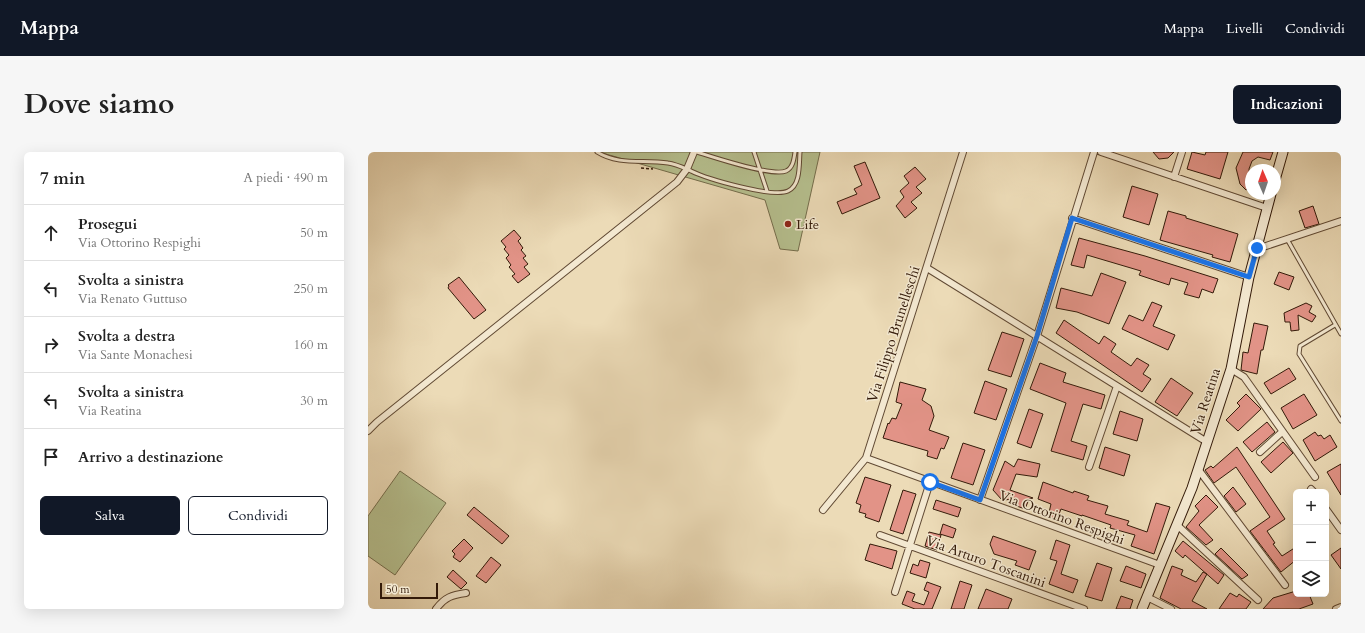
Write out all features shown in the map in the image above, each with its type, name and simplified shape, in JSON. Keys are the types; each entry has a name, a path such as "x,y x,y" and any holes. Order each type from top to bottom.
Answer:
{"street":[{"path":"368,431 455,358 677,182 687,169 694,152"},
{"name":"Via Filippo Brunelleschi","path":"823,510 866,458 963,152"},
{"path":"980,500 1037,336 1072,218 1094,152"},
{"path":"1101,152 1267,208"},
{"path":"1174,177 1182,152"},
{"path":"1280,164 1283,152"},
{"name":"Via Reatina","path":"1142,609 1177,525 1198,469 1231,369 1249,277 1269,200"},
{"path":"1072,218 1249,277"},
{"path":"1257,248 1341,221"},
{"path":"927,268 1207,442"},
{"path":"1231,369 1244,377 1315,477"},
{"path":"1089,466 1117,386"},
{"path":"1260,452 1282,432"},
{"name":"Via Ottorino Respighi","path":"866,458 1160,565"},
{"path":"1198,469 1285,585"},
{"path":"895,592 930,482"},
{"path":"1329,513 1341,530"},
{"path":"1177,525 1258,600"},
{"name":"Via Arturo Toscanini","path":"880,535 1084,609"},
{"path":"436,609 451,595 466,593"},
{"path":"1147,597 1171,609"},
{"path":"1336,609 1341,607"}],"lane":[{"path":"597,152 608,157 631,162 669,163 754,190 777,193 788,191 794,186 798,176 800,152"},
{"path":"608,152 608,157"},
{"path":"694,152 760,169 785,172 793,163 795,152"},
{"path":"754,152 766,192"},
{"path":"1287,239 1341,334"},
{"path":"1335,325 1300,346 1299,354 1341,421"}],"green space":[{"name":"Life","path":"599,152 820,152 798,251 780,249 765,200"},
{"path":"400,471 446,503 395,575 368,556 368,516"}],"building":[{"path":"1153,152 1174,152 1168,158 1159,159"},
{"path":"1192,152 1205,155 1206,152 1228,152 1220,179 1187,169"},
{"path":"1243,152 1273,152 1270,160 1258,157 1252,161 1251,164 1245,164 1245,189 1240,184 1236,168"},
{"path":"865,162 880,198 842,214 837,202 857,194 854,189 862,185 854,166"},
{"path":"915,167 926,179 916,187 922,193 911,202 917,208 905,218 896,206 904,197 900,191 909,183 904,176"},
{"path":"1132,186 1158,194 1149,225 1123,217"},
{"path":"1313,206 1319,224 1305,228 1299,211"},
{"path":"1168,211 1238,234 1230,262 1212,257 1213,255 1160,240"},
{"path":"514,230 521,238 518,241 523,248 521,250 526,256 523,258 528,264 524,267 530,274 518,283 512,276 515,274 509,267 511,265 506,258 509,255 504,249 506,247 501,241"},
{"path":"1079,238 1145,256 1218,279 1213,293 1202,289 1199,298 1184,294 1188,283 1171,278 1169,285 1139,275 1141,271 1087,255 1084,268 1071,265"},
{"path":"1279,272 1294,277 1289,290 1274,284"},
{"path":"1101,273 1126,282 1109,324 1077,312 1056,308 1061,288 1092,296"},
{"path":"459,277 486,310 474,319 448,288 448,285"},
{"path":"1152,302 1162,306 1153,326 1175,335 1168,350 1122,329 1129,315 1143,321"},
{"path":"1306,303 1312,306 1309,312 1316,316 1312,322 1298,315 1299,330 1291,331 1290,322 1285,322 1284,313"},
{"path":"1064,320 1099,344 1104,336 1116,344 1111,352 1131,366 1137,358 1149,365 1143,374 1151,379 1142,392 1056,333"},
{"path":"1254,323 1268,326 1263,350 1261,350 1257,374 1241,370 1243,352 1248,353"},
{"path":"1002,332 1024,339 1011,377 988,370"},
{"path":"1040,363 1066,373 1063,382 1105,395 1101,409 1083,404 1071,441 1087,446 1083,460 1051,451 1066,403 1030,389"},
{"path":"1289,368 1296,379 1271,394 1264,383"},
{"path":"1171,378 1193,393 1177,416 1155,402"},
{"path":"985,381 1007,389 996,420 974,413"},
{"path":"900,382 926,389 922,400 931,406 934,416 929,430 949,437 944,449 941,448 937,459 927,456 928,451 883,438 888,423 889,424 892,418 896,419 902,404 896,402"},
{"path":"1246,394 1261,409 1238,431 1226,420 1240,406 1237,403"},
{"path":"1304,394 1317,415 1293,429 1281,408"},
{"path":"1029,409 1043,414 1031,448 1017,443"},
{"path":"1120,411 1143,419 1137,441 1113,434"},
{"path":"1267,422 1275,432 1252,452 1243,442"},
{"path":"1315,432 1318,436 1321,435 1324,439 1330,435 1337,447 1315,461 1303,440"},
{"path":"1283,442 1293,453 1271,473 1261,462"},
{"path":"963,443 985,450 973,485 951,478"},
{"path":"1105,447 1130,455 1124,476 1099,468"},
{"path":"1237,447 1285,519 1267,531 1275,543 1273,544 1282,556 1293,549 1293,562 1281,572 1250,531 1270,517 1236,467 1214,483 1205,470 1211,466 1213,468"},
{"path":"1018,459 1040,464 1037,477 1016,474 1010,490 1033,498 1029,499 1025,509 1014,505 1016,499 1002,500 993,490 1005,461 1014,467"},
{"path":"1341,464 1341,495 1327,472"},
{"path":"865,477 891,485 879,522 865,517 866,514 859,512 861,505 856,503"},
{"path":"1043,482 1073,493 1074,491 1089,496 1087,500 1108,506 1105,514 1129,521 1127,525 1147,532 1156,503 1170,507 1154,554 1131,546 1135,535 1110,528 1111,525 1061,509 1057,519 1048,517 1051,504 1038,499"},
{"path":"1233,487 1246,504 1236,512 1224,496"},
{"path":"903,490 916,494 903,534 890,530"},
{"path":"1206,495 1218,507 1199,525 1213,540 1206,545 1186,527 1199,511 1195,506"},
{"path":"936,500 961,508 958,517 933,509"},
{"path":"474,507 509,536 502,544 467,515"},
{"path":"943,524 956,529 953,538 940,534"},
{"path":"929,532 941,535 937,550 925,546"},
{"path":"993,536 1036,551 1029,570 1015,565 1017,561 994,554 990,544"},
{"path":"464,539 473,548 460,562 453,557 455,554 452,551"},
{"path":"1056,540 1070,545 1061,574 1078,580 1073,593 1049,584 1057,561 1050,559"},
{"path":"1183,541 1224,575 1218,584 1185,555 1183,558 1175,551"},
{"path":"870,544 897,551 892,569 865,560"},
{"path":"1221,548 1248,575 1242,579 1215,554"},
{"path":"1341,548 1341,569 1331,555"},
{"path":"491,557 501,565 486,583 476,576"},
{"path":"920,560 930,563 926,578 910,573 913,564 918,566"},
{"path":"1097,563 1112,568 1102,601 1085,596"},
{"path":"1126,566 1146,574 1141,588 1120,581"},
{"path":"1172,566 1183,570 1181,575 1196,582 1203,572 1207,574 1192,601 1207,609 1181,609 1160,598"},
{"path":"453,570 467,583 461,589 447,577"},
{"path":"960,581 972,585 964,609 951,609"},
{"path":"927,582 941,587 932,609 915,609 902,604 907,591 915,594 912,601 924,605 929,592 924,590"},
{"path":"986,589 1012,599 1008,609 978,609"},
{"path":"1293,592 1293,597 1310,597 1313,604 1299,609 1263,609 1273,598"},
{"path":"1230,593 1237,597 1239,594 1251,602 1246,609 1219,609"},
{"path":"1121,596 1133,600 1130,609 1116,609"}],"place":[{"name":"Life","path":"788,224"}],"route":[{"path":"930,482 980,500 1037,336 1072,218 1249,277 1257,248"}]}
